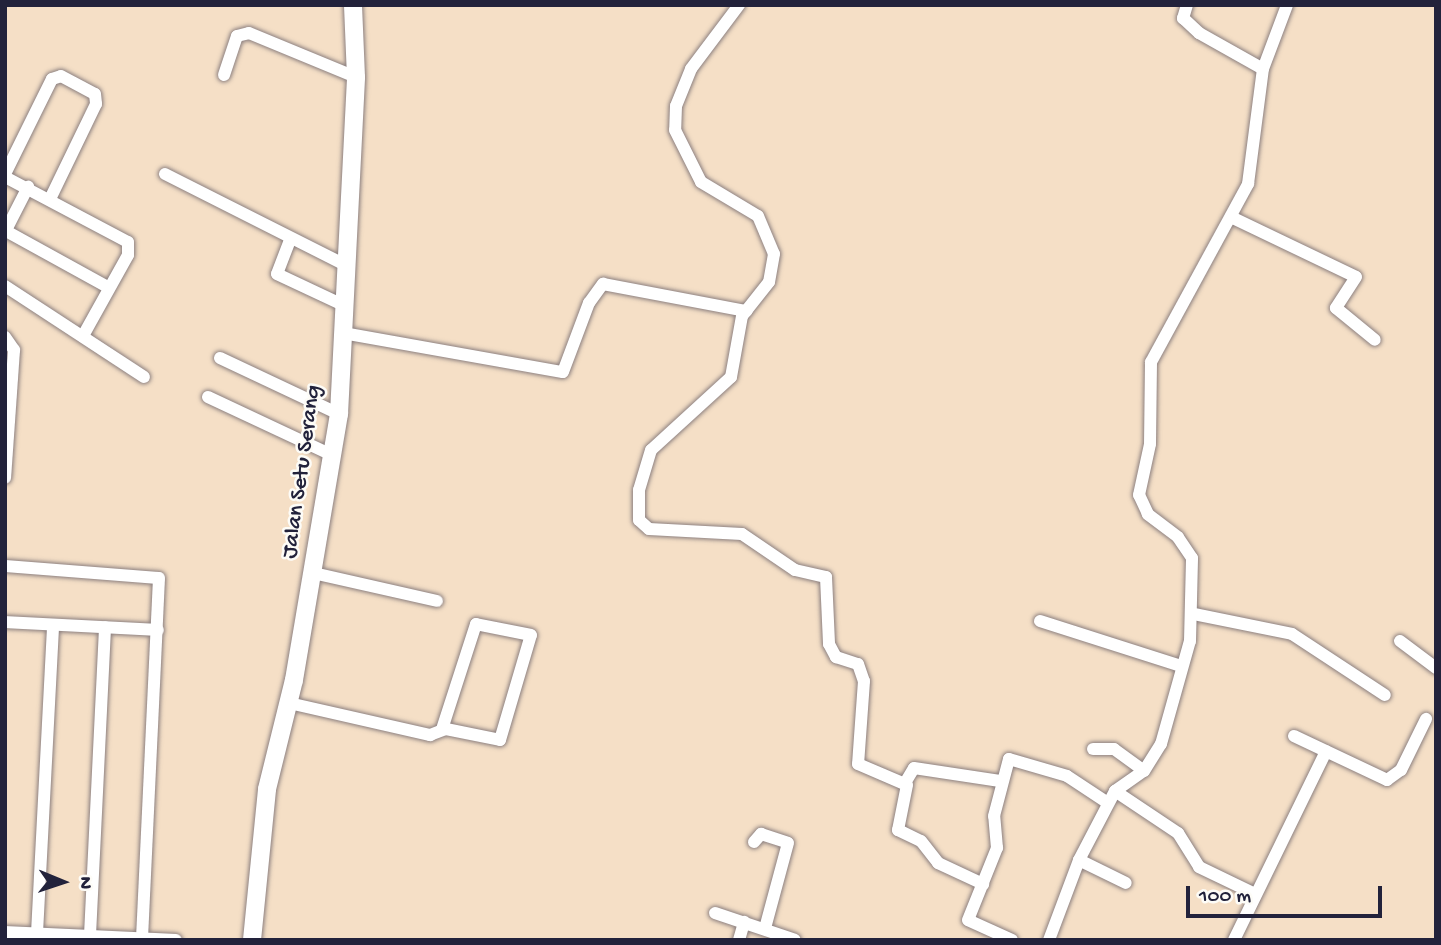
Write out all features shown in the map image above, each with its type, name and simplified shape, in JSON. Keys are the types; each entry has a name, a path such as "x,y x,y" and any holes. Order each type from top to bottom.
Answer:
{"street":[{"name":"Jalan Setu Serang","path":"252,940 258,838 289,703 339,414 356,77 353,5"},
{"path":"739,5 701,49 674,118 678,143 701,182 758,216 771,240 769,282 746,311 732,377 651,450 639,490 639,520 649,529 742,534 795,570 826,577 829,644 836,657 858,664 863,681 857,761 905,783 909,793 898,830 921,841 938,863 984,884"},
{"path":"1187,5 1183,18 1199,33 1263,69"},
{"path":"1049,940 1079,860 1108,803 1115,791 1144,771 1161,744 1181,666 1194,614 1192,558 1178,537 1148,514 1139,495 1150,444 1148,383 1172,315 1233,218 1248,184 1263,69 1287,5"},
{"path":"224,75 237,36 249,33 356,77"},
{"path":"51,197 96,104 94,94 61,76 52,79 5,176 51,197 128,242 128,255 108,287 83,337"},
{"path":"164,174 290,240 347,266"},
{"path":"28,187 6,232 108,287"},
{"path":"1233,218 1356,277 1336,308 1375,340"},
{"path":"290,240 277,274 345,306"},
{"path":"343,333 563,372 589,303 603,284 746,311"},
{"path":"5,286 144,377"},
{"path":"5,337 14,350 5,478"},
{"path":"220,358 339,414"},
{"path":"208,397 332,456"},
{"path":"5,566 153,575 161,585 142,939"},
{"path":"313,573 437,601"},
{"path":"1194,614 1292,634 1385,695"},
{"path":"1040,621 1181,666"},
{"path":"5,622 158,630"},
{"path":"289,703 430,735 442,729 500,740 531,635 476,624 442,729"},
{"path":"37,933 53,625"},
{"path":"90,935 105,627"},
{"path":"1400,641 1436,668"},
{"path":"1294,736 1394,778 1426,719"},
{"path":"1093,749 1114,749 1144,771"},
{"path":"1234,940 1326,751"},
{"path":"1012,940 968,920 997,848 1000,781 1011,759 1067,776 1108,803"},
{"path":"905,783 914,768 1000,781"},
{"path":"1115,791 1178,833 1199,867 1255,894"},
{"path":"754,842 761,834 788,843 765,929"},
{"path":"1079,860 1126,883"},
{"path":"715,914 794,940"},
{"path":"738,940 744,922"},
{"path":"5,932 176,940"}]}
